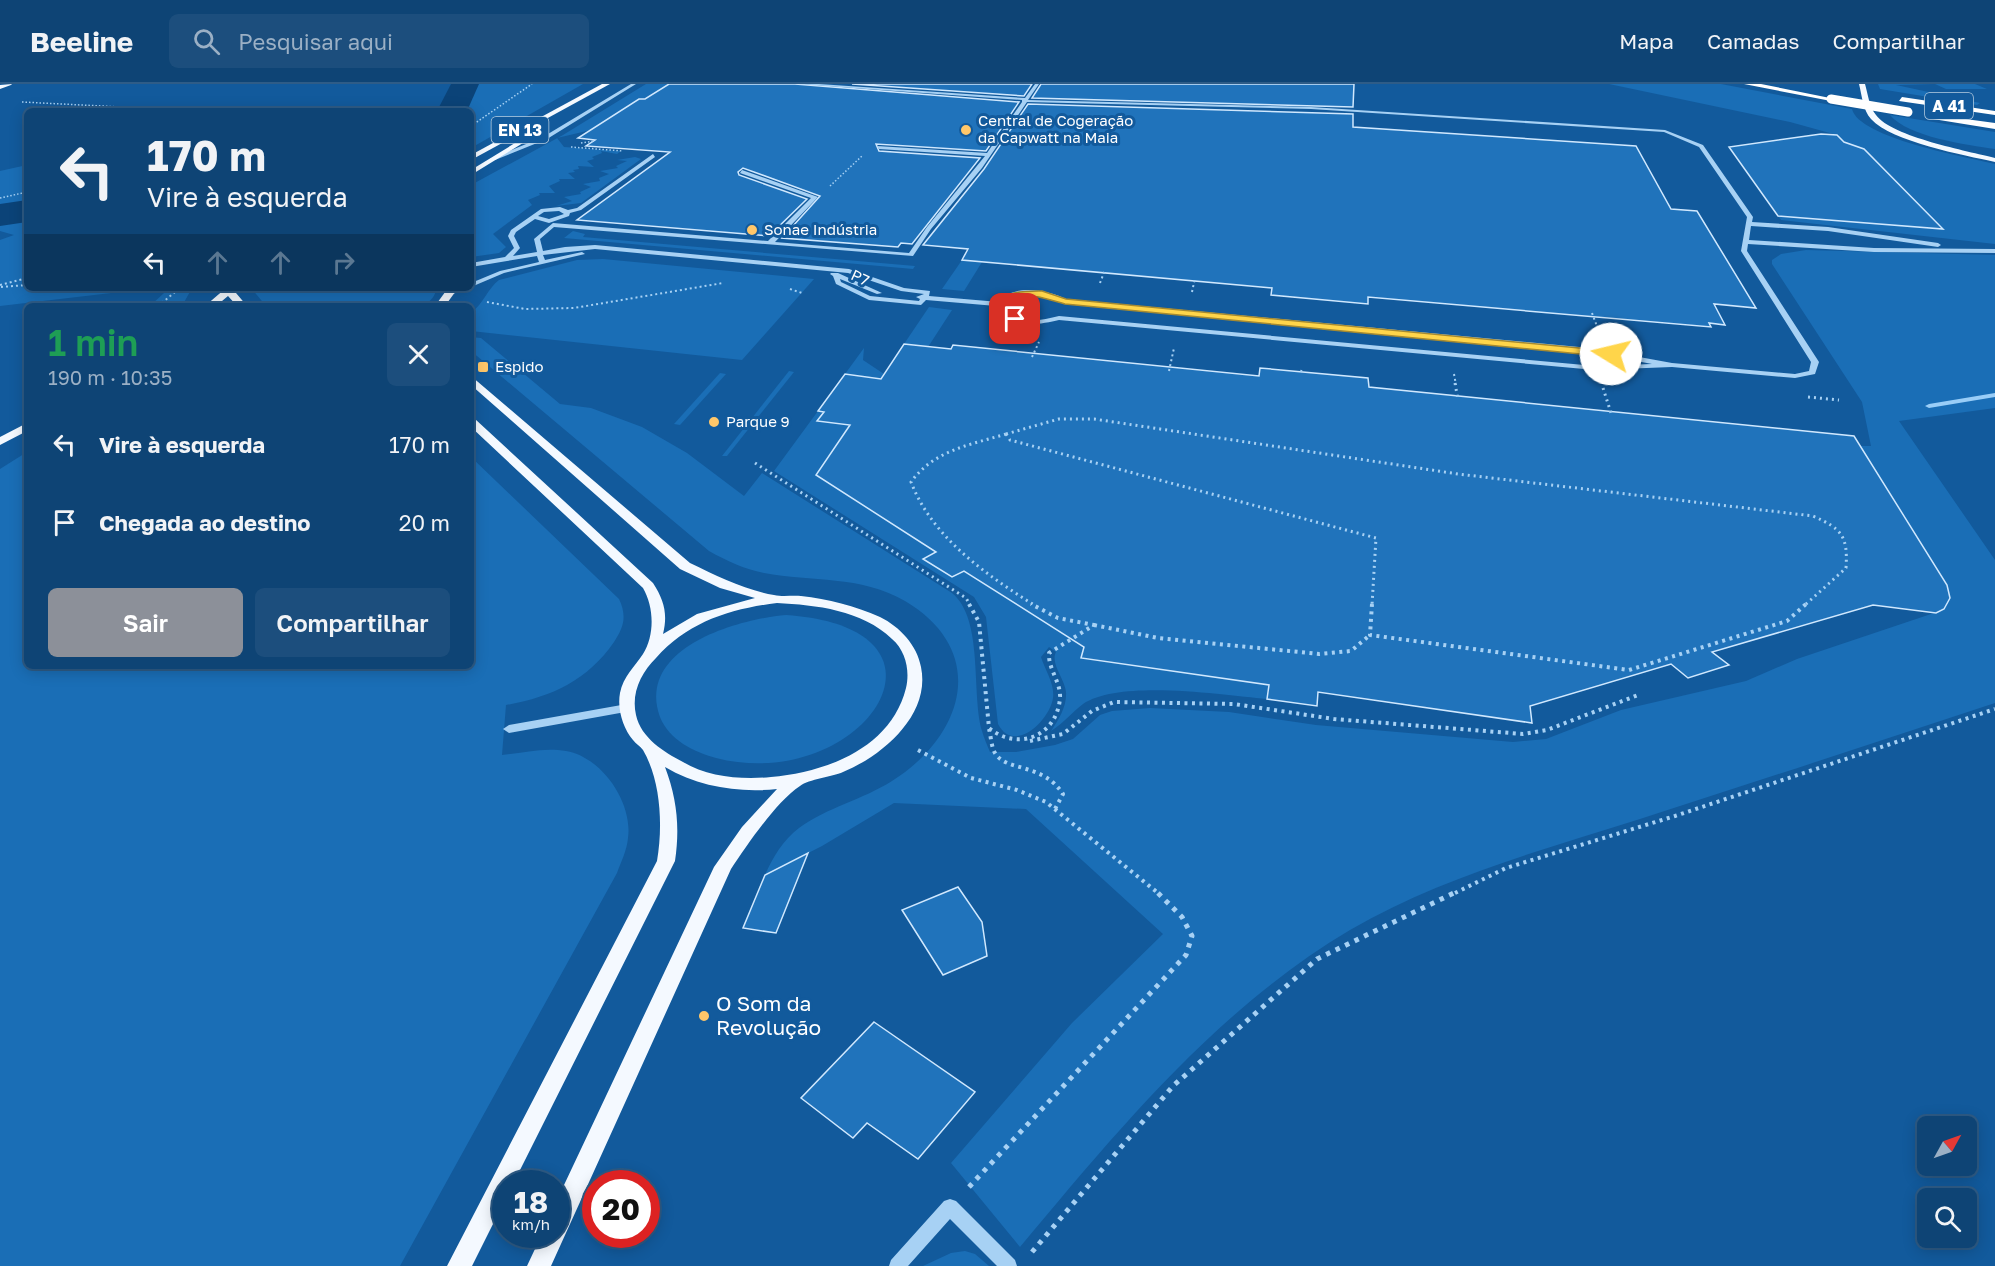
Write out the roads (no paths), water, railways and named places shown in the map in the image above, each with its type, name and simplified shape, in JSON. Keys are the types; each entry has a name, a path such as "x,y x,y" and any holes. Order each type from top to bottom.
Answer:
{"highway":[{"name":"A 41","path":"1748,84 1919,114"},
{"path":"1855,91 1874,94"},
{"name":"A 41","path":"1893,97 1995,113"},
{"name":"A 41","path":"1930,116 1995,126"}],"main road":[{"path":"0,87 9,84"},
{"name":"EN 13","path":"474,156 607,84"},
{"path":"1862,84 1874,118 1893,130 1995,160"},
{"name":"EN 13","path":"474,171 550,124 570,106"},
{"path":"1929,141 1995,153"},
{"path":"214,303 228,291"},
{"path":"442,303 452,291"},
{"path":"474,382 685,566 724,585 777,599"},
{"path":"474,424 648,586 657,599 660,615 651,652"},
{"path":"0,442 24,428"},
{"path":"777,599 815,600 866,614 892,631 909,653 914,672 913,692 909,706 890,733 876,745 840,766 797,780 741,784 714,781 668,765 651,752 634,732 627,708 633,679 651,652 676,631 706,615 741,605 777,599"},
{"path":"459,1266 666,861 670,842 666,788 651,752"},
{"path":"570,1199 723,867 761,813 797,780"},
{"path":"539,1266 547,1248"}],"street":[{"path":"493,159 545,138 634,84"},
{"path":"474,265 595,247 603,250 849,271 903,290 928,292 925,298 999,304 1012,296 1042,293 1077,302 1590,350 1672,365 1795,376 1808,374 1816,367 1744,251 1750,217 1701,146 1665,131 1311,108 1025,100 864,86 799,84"},
{"path":"534,217 554,222 910,255 988,155 1037,84"},
{"path":"879,147 988,155"},
{"path":"501,261 516,252 517,245 511,236 513,231 538,212 549,209 567,212 579,209 653,156"},
{"path":"742,172 815,197 770,243"},
{"path":"542,262 537,239 567,212"},
{"path":"1750,224 1828,229 1980,250"},
{"path":"1747,242 1874,250 1995,251"},
{"path":"474,284 502,272 603,250"},
{"name":"P7","path":"813,269 836,274 838,283 862,296 880,296 921,303 925,298"},
{"path":"999,304 1001,312 1006,316 1025,321 1059,318 1596,368 1672,365"},
{"path":"509,729 627,708"},
{"path":"897,1266 950,1207 1010,1266"}],"waterway":[{"path":"453,108 465,84"},
{"path":"0,215 24,211"},
{"path":"1929,406 1995,395"}],"place":[{"name":"Central de Cogeração da Capwatt na Maia","path":"966,130"},
{"name":"Sonae Indústria","path":"752,230"},
{"name":"Espido","path":"483,367"},
{"name":"Parque 9","path":"714,422"},
{"name":"O Som da Revolução","path":"704,1016"}]}
